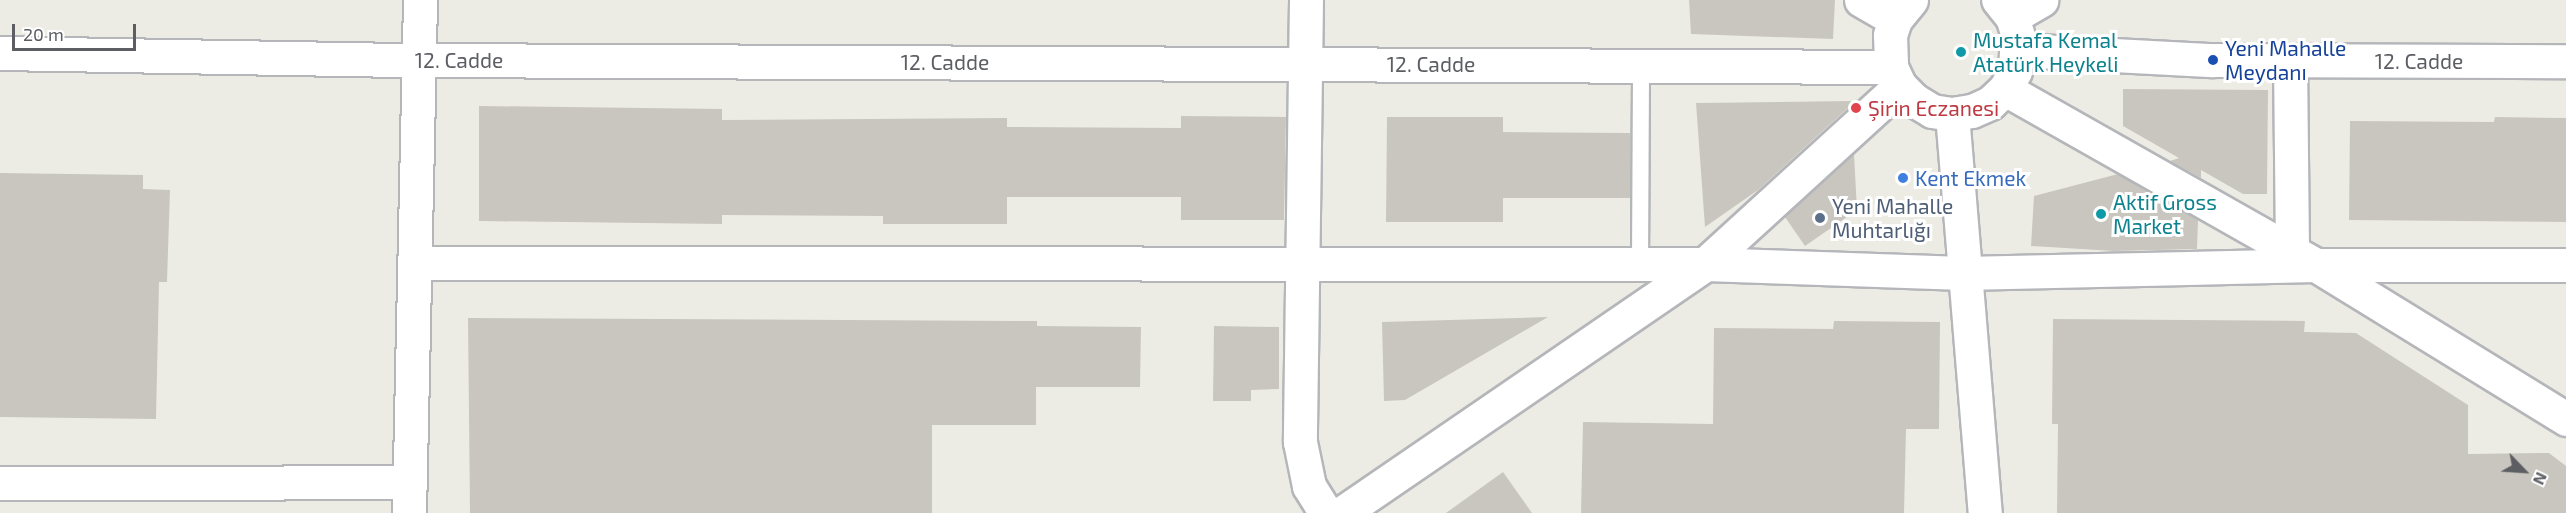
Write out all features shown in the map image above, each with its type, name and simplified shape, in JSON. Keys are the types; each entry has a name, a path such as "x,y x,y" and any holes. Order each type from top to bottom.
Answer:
{"street":[{"path":"0,483 410,498 420,0"},
{"path":"1306,0 1300,441 1309,486 1326,513"},
{"path":"1861,0 1903,10 1888,51 1895,76 1914,100 1932,111 1952,114 1972,111 1990,103 2005,89 2015,71 2019,50 2005,9 2042,0"},
{"name":"12. Cadde","path":"2019,50 2290,60 2566,61"},
{"name":"12. Cadde","path":"0,53 419,60 1641,66 1895,76"},
{"path":"2290,60 2304,258"},
{"path":"1342,513 1705,264 1895,76"},
{"path":"2005,89 2304,258 2566,418"},
{"path":"1952,114 1963,273 1985,513"},
{"path":"415,263 1705,264 1963,273 2304,258 2566,265"}],"lane":[{"path":"1640,264 1641,66"}],"building":[{"path":"1689,0 1835,0 1833,39 1691,34"},
{"path":"2123,89 2268,90 2267,194 2243,194 2201,170 2201,178 2170,161 2179,158 2123,126"},
{"path":"1851,101 1851,105 1758,190 1705,227 1696,103"},
{"path":"479,106 722,109 722,120 1007,118 1007,127 1181,128 1181,116 1286,117 1284,220 1181,220 1181,197 1007,197 1007,224 883,224 883,216 722,215 722,224 479,221"},
{"path":"1387,117 1503,117 1503,132 1630,133 1630,198 1503,198 1503,222 1386,222"},
{"path":"2495,117 2566,118 2566,222 2349,220 2350,121 2494,122"},
{"path":"1854,154 1857,210 1805,246 1785,217"},
{"path":"0,173 143,175 143,189 170,190 167,282 159,282 156,419 0,417"},
{"name":"Aktif Gross Market","path":"2118,174 2198,220 2197,249 2114,251 2031,246 2034,196"},
{"path":"1548,317 1405,400 1384,401 1382,322"},
{"path":"468,318 1037,321 1037,326 1141,327 1140,387 1036,387 1036,425 932,425 932,513 470,513"},
{"path":"2053,319 2305,321 2304,332 2356,333 2468,405 2468,454 2549,453 2566,466 2566,513 2057,513 2058,424 2052,424"},
{"path":"1834,321 1940,322 1939,429 1906,429 1904,513 1581,513 1583,422 1713,424 1714,328 1833,329"},
{"path":"1214,326 1279,327 1279,389 1251,390 1251,401 1213,401"},
{"path":"1503,472 1532,513 1446,513"}],"place":[{"name":"Mustafa Kemal Atatürk Heykeli","path":"1961,52"},
{"name":"Yeni Mahalle Meydanı","path":"2213,60"},
{"name":"Şirin Eczanesi","path":"1856,108"},
{"name":"Kent Ekmek","path":"1903,178"},
{"name":"Aktif Gross Market","path":"2101,214"},
{"name":"Yeni Mahalle Muhtarlığı","path":"1820,218"}]}
